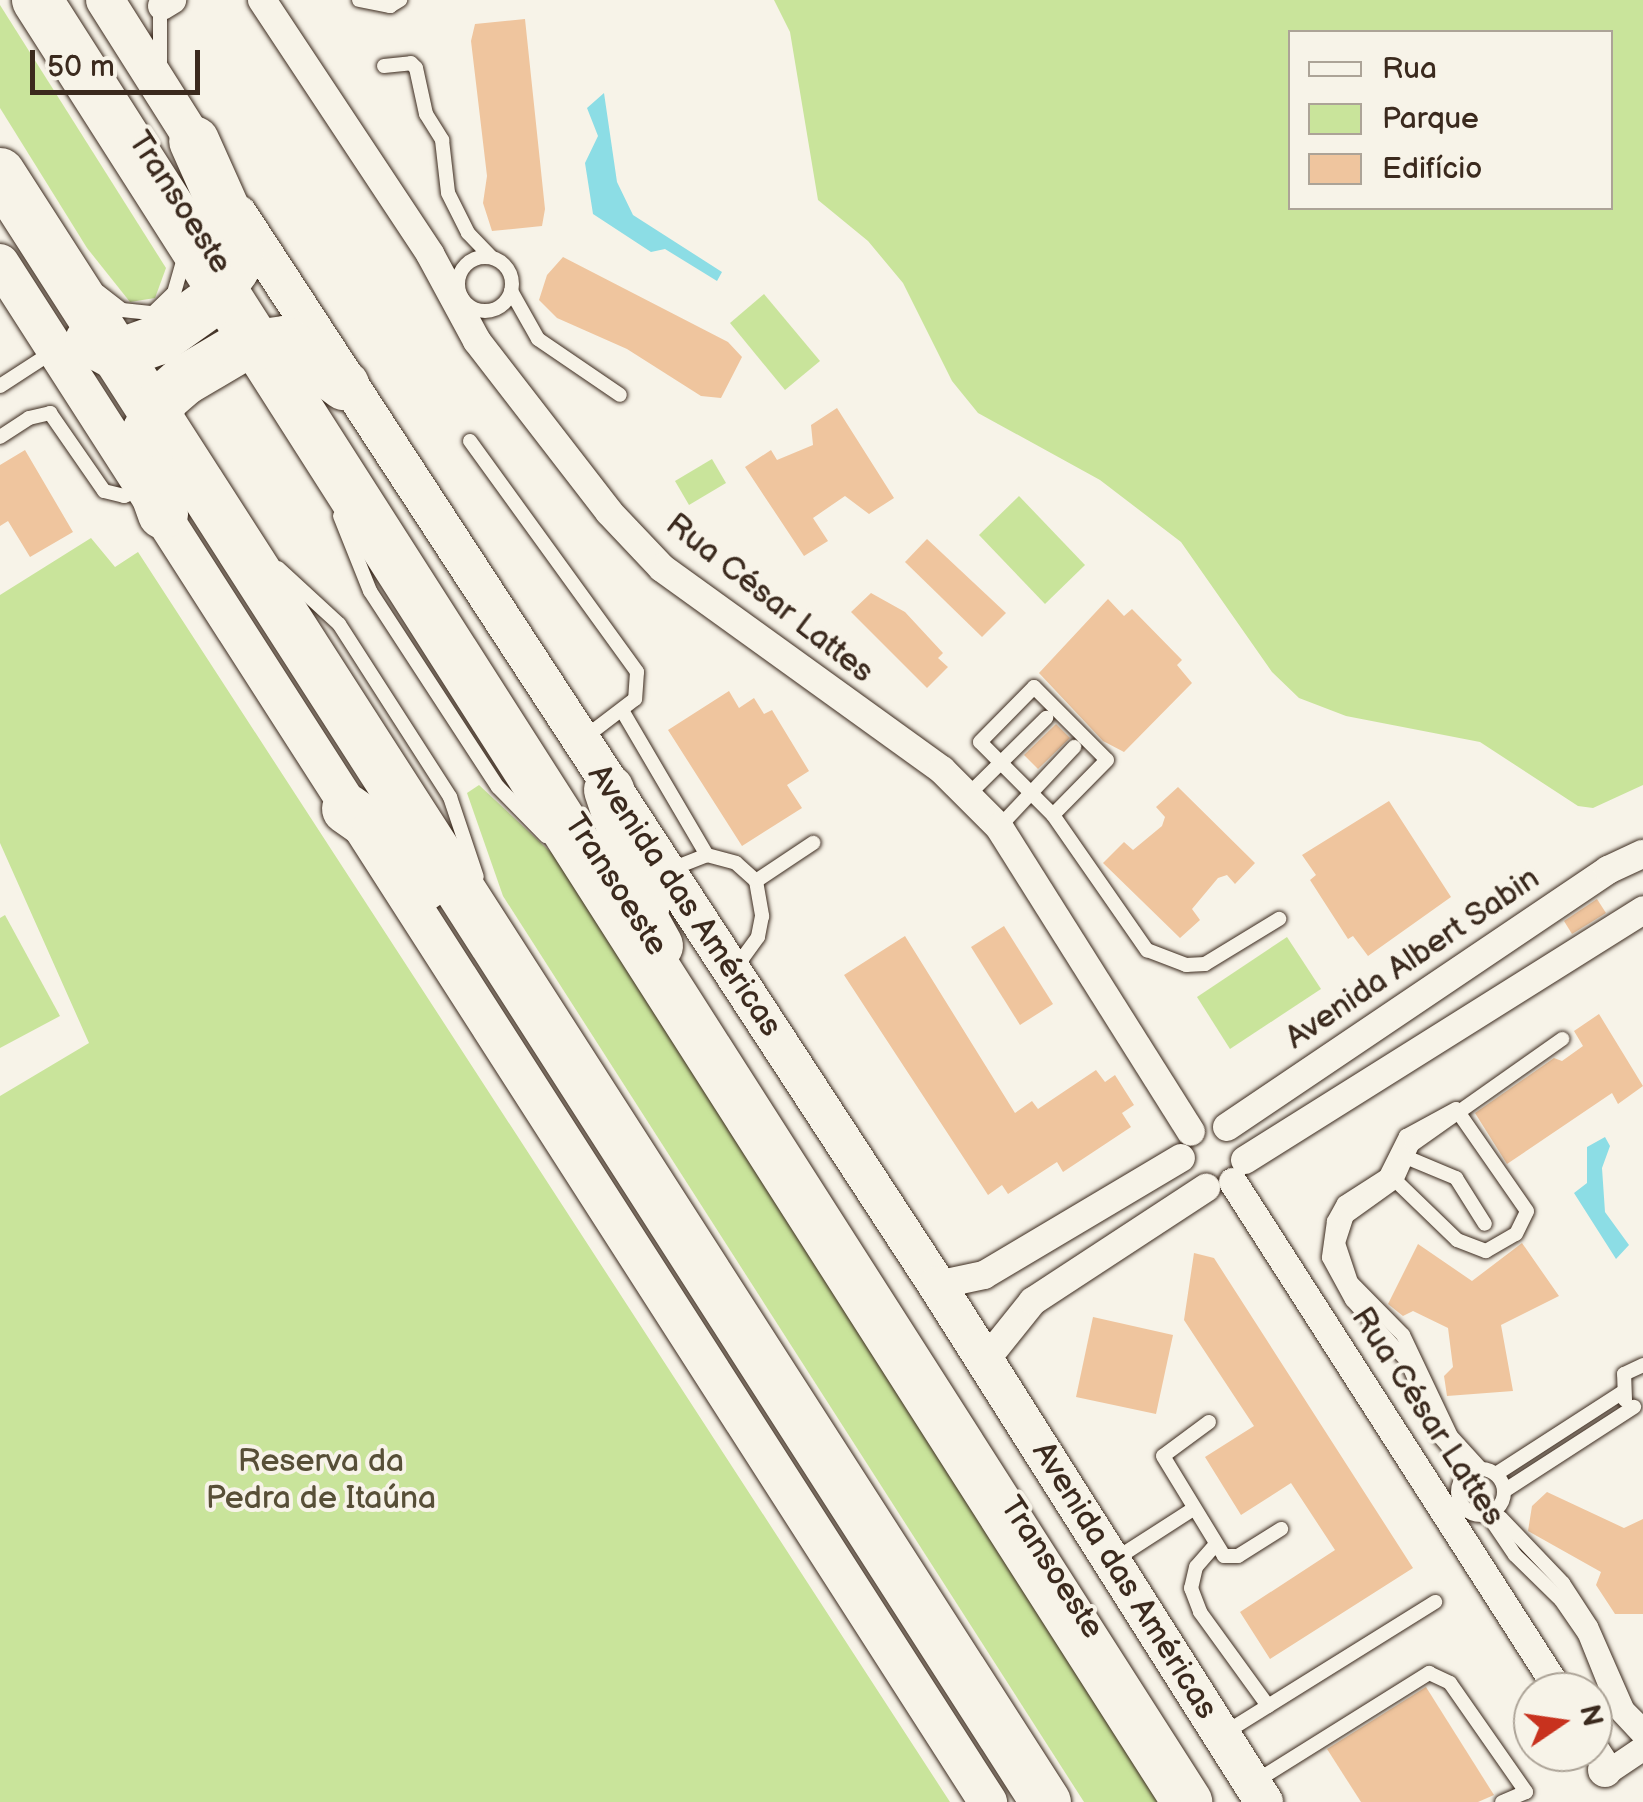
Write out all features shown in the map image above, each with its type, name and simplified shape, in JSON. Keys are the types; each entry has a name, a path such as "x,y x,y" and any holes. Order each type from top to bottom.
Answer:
{"highway":[{"name":"Avenida das Américas","path":"36,16 1187,1802"},
{"path":"124,353 183,325 206,282 239,249 194,140"},
{"path":"3,179 159,405 583,1066 1046,1802"},
{"path":"154,501 145,451 159,405 249,345 296,346 344,385"},
{"path":"609,790 646,900 642,917 684,988 699,1042"},
{"path":"347,810 396,850 540,1043 583,1066"},
{"path":"998,1728 1003,1758 1023,1802"}],"main road":[{"name":"Avenida das Américas","path":"104,0 344,385 937,1286 1258,1793"},
{"path":"0,264 347,810 988,1802"}],"street":[{"name":"Rua César Lattes","path":"262,0 430,254 477,341 487,347 608,512 662,568 968,795 999,827 1186,1145"},
{"name":"Avenida Albert Sabin","path":"1226,1128 1582,887 1643,854"},
{"path":"984,1362 1033,1301 1643,910"},
{"path":"937,1286 984,1275 1186,1145 1208,1124 1226,1128 1241,1141 1228,1177"},
{"path":"1186,1145 1188,1177 1228,1177"},
{"name":"Rua César Lattes","path":"1228,1177 1446,1491 1471,1548 1548,1672"}],"lane":[{"path":"360,0 390,6 400,0"},
{"path":"158,82 163,2"},
{"path":"384,66 411,63 416,68 426,114 442,140 448,192 468,234 490,257 506,265 512,291 538,340 620,395"},
{"path":"3,179 90,285 122,310 153,313 174,293 206,282"},
{"path":"430,254 461,271"},
{"path":"490,257 473,259 461,271 462,297 484,310 501,306 512,291"},
{"path":"90,285 124,353"},
{"path":"484,310 487,347"},
{"path":"249,345 309,461"},
{"path":"0,386 55,350"},
{"path":"159,405 270,561 480,889 583,1066"},
{"path":"0,437 29,418 50,414 104,491 154,501"},
{"path":"470,441 637,672 639,689 623,712 579,741"},
{"name":"Transoeste","path":"329,496 370,592 498,788 558,846 1167,1802"},
{"path":"270,561 339,624 403,723 450,797 480,889"},
{"path":"1053,814 1107,760 1034,687 980,742 1053,814 1147,950 1186,965 1205,964 1278,919"},
{"path":"623,712 708,855"},
{"path":"968,795 1046,718"},
{"path":"999,827 1074,747"},
{"path":"756,880 813,843"},
{"path":"666,871 708,855 736,863 756,880 758,937 732,972"},
{"path":"1504,1492 1438,1436 1407,1361 1352,1300 1329,1258 1334,1220 1344,1203 1386,1176 1401,1155 1456,1108 1562,1038"},
{"path":"1396,1180 1456,1240 1486,1251 1516,1234 1527,1211 1456,1108"},
{"path":"1401,1155 1396,1180 1348,1216 1338,1244 1340,1260 1351,1282 1402,1335 1451,1436 1482,1472"},
{"path":"1401,1155 1456,1178 1485,1224"},
{"path":"1621,1393 1624,1374 1643,1365"},
{"path":"1621,1393 1446,1491 1463,1507 1486,1514 1563,1583 1592,1626 1627,1708 1643,1724"},
{"path":"1471,1548 1486,1514 1504,1492 1639,1408 1621,1393"},
{"path":"1209,1422 1163,1452 1216,1544 1232,1558 1281,1530"},
{"path":"1113,1561 1194,1509"},
{"path":"1486,1514 1515,1554 1561,1600 1585,1635 1616,1712 1643,1741 1613,1757"},
{"path":"1216,1544 1196,1566 1191,1588 1200,1612 1268,1706"},
{"path":"1222,1734 1435,1602"},
{"path":"1258,1793 1429,1673 1444,1676 1526,1792 1502,1802"},
{"path":"1613,1760 1643,1755"}],"green space":[{"path":"774,0 1643,0 1643,785 1593,808 1578,806 1480,742 1346,716 1299,698 1272,672 1181,542 1100,480 978,413 952,381 903,283 868,241 818,200 790,32"},
{"path":"0,5 166,268 155,298 130,302 87,248 0,108"},
{"path":"764,294 820,361 785,390 730,323"},
{"path":"712,459 726,483 689,505 675,481"},
{"path":"1019,496 1085,565 1045,604 979,535"},
{"name":"Reserva da Pedra de Itaúna","path":"91,538 115,567 138,552 950,1802 0,1802 0,1096 89,1043 0,843 0,595"},
{"path":"479,785 558,859 1161,1802 1084,1802 503,896 467,793"},
{"path":"5,915 60,1016 0,1048 0,918"},
{"path":"1287,937 1321,989 1230,1049 1197,997"}],"water":[{"path":"604,93 617,182 633,215 722,272 717,281 665,249 651,252 593,214 585,163 598,136 587,108"},
{"path":"1605,1137 1610,1146 1602,1168 1605,1212 1629,1245 1616,1259 1574,1193 1587,1183 1587,1147"}],"building":[{"path":"525,19 545,209 542,226 492,231 483,203 487,176 471,41 475,24"},
{"path":"563,257 728,342 742,357 721,398 701,396 627,349 557,318 539,300 547,275"},
{"path":"837,408 894,498 869,514 845,496 813,518 828,541 804,556 745,467 771,450 777,460 813,445 811,425"},
{"path":"25,450 73,532 30,557 8,521 0,526 0,465"},
{"path":"927,539 1006,613 982,637 905,562"},
{"path":"871,593 905,612 943,653 938,658 948,667 927,688 851,612"},
{"path":"1108,599 1124,616 1132,609 1182,660 1177,665 1192,683 1124,752 1103,741 1039,673"},
{"path":"729,691 739,708 754,698 764,714 772,710 809,771 787,785 802,808 742,846 668,730"},
{"path":"1056,724 1070,738 1038,769 1024,755"},
{"path":"1178,787 1255,863 1235,884 1227,875 1218,878 1192,909 1200,920 1180,938 1103,863 1124,842 1133,850 1162,826 1165,817 1156,807"},
{"path":"1389,801 1451,897 1368,956 1353,936 1348,939 1310,880 1316,875 1302,855"},
{"path":"1597,899 1606,913 1572,934 1564,921"},
{"path":"1004,926 1053,1004 1020,1025 971,947"},
{"path":"905,936 1015,1113 1032,1101 1038,1109 1096,1070 1105,1082 1115,1075 1134,1105 1122,1113 1131,1127 1063,1172 1057,1162 1008,1194 1002,1185 988,1195 844,975"},
{"path":"1599,1014 1643,1086 1618,1104 1612,1093 1507,1164 1475,1113 1554,1058 1562,1061 1583,1046 1574,1031"},
{"path":"1522,1243 1559,1296 1501,1325 1513,1391 1447,1396 1444,1376 1453,1367 1448,1328 1413,1311 1403,1316 1388,1304 1418,1244 1472,1281"},
{"path":"1194,1253 1214,1258 1413,1568 1270,1659 1240,1612 1335,1550 1291,1483 1241,1515 1205,1457 1254,1426 1184,1320"},
{"path":"1093,1317 1173,1335 1156,1414 1076,1397"},
{"path":"1547,1492 1624,1528 1643,1519 1643,1614 1615,1614 1596,1585 1601,1572 1528,1531 1532,1506"},
{"path":"1426,1687 1494,1795 1478,1802 1361,1802 1327,1749"}]}
